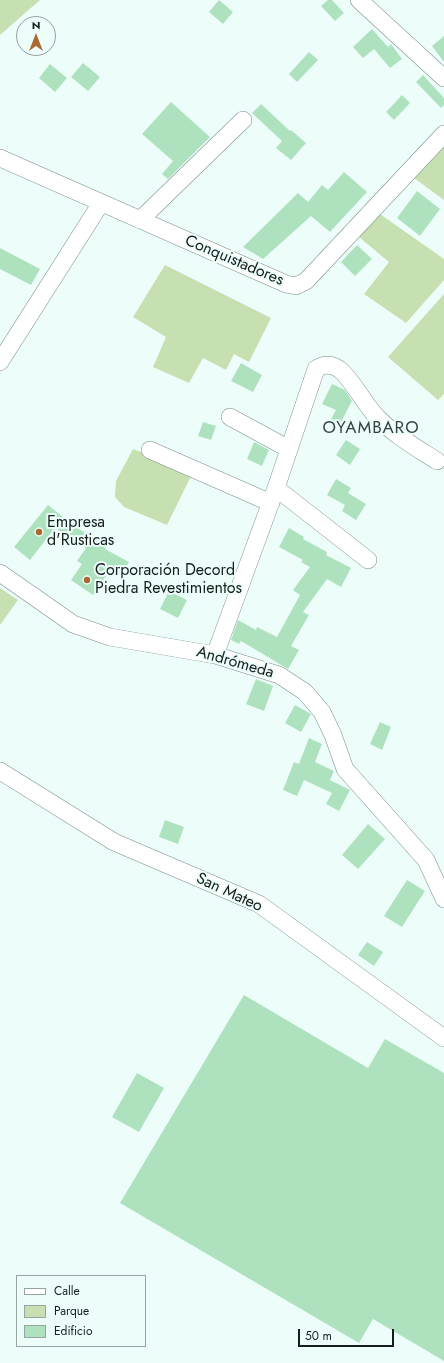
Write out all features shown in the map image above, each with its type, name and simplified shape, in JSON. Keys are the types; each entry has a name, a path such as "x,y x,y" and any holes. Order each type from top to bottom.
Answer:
{"street":[{"path":"359,0 444,78"},
{"path":"140,220 243,120"},
{"name":"Conquistadores","path":"0,158 286,284 296,286 306,281 444,134"},
{"path":"0,362 102,203"},
{"path":"215,655 273,496 316,370 321,366 328,365 338,369 377,417 400,437 437,461"},
{"path":"230,417 289,449"},
{"path":"150,450 273,496 368,560"},
{"name":"Andrómeda","path":"0,572 73,624 110,637 215,655 279,675 305,692 322,712 333,735 346,769 426,860 444,899"},
{"name":"San Mateo","path":"0,771 114,842 259,904 444,1038"}],"green space":[{"path":"0,0 40,0 22,16 16,16 16,21 0,35"},
{"path":"444,143 444,200 414,178"},
{"path":"380,214 444,259 444,280 406,323 364,294 389,262 359,237"},
{"path":"165,265 271,318 249,362 234,354 226,370 203,358 189,383 153,367 166,337 133,317"},
{"path":"444,294 444,394 438,400 388,357"},
{"path":"133,449 193,472 167,525 124,507 115,497 116,481"},
{"path":"0,588 18,600 0,625"}],"building":[{"path":"219,0 233,12 223,24 209,12"},
{"path":"328,0 332,0 344,13 335,21 321,6"},
{"path":"372,29 388,47 391,44 402,59 390,68 374,49 363,58 353,47"},
{"path":"444,36 444,62 432,46"},
{"path":"309,52 318,60 297,82 289,74"},
{"path":"83,63 100,77 88,91 71,77"},
{"path":"50,64 67,78 55,92 39,78"},
{"path":"423,75 444,98 444,105 441,108 416,82"},
{"path":"402,95 410,103 394,120 386,112"},
{"path":"171,102 210,137 168,179 162,174 173,161 142,134"},
{"path":"261,104 290,131 291,130 306,143 291,160 276,148 282,141 252,113"},
{"path":"344,172 367,192 330,232 311,216 263,259 243,247 298,193 308,202 322,185 328,190"},
{"path":"417,191 440,209 420,236 397,218"},
{"path":"357,245 372,259 355,276 341,262"},
{"path":"0,248 40,269 31,285 0,269"},
{"path":"241,363 262,375 253,392 231,381"},
{"path":"332,384 345,390 352,401 339,426 330,421 336,410 322,404"},
{"path":"203,422 216,426 211,440 198,436"},
{"path":"346,440 360,449 350,465 336,455"},
{"path":"254,442 269,450 262,466 247,459"},
{"path":"336,479 351,488 348,493 366,504 356,520 342,511 345,505 327,495"},
{"path":"48,505 63,517 62,518 90,536 106,548 105,549 129,562 121,576 110,570 93,595 71,580 82,564 77,561 86,548 55,528 30,560 14,547"},
{"path":"289,528 304,537 303,539 327,552 326,555 351,568 341,587 327,579 303,612 309,615 291,646 299,650 288,669 241,641 239,644 231,640 238,620 256,630 257,627 277,637 300,595 293,590 310,567 301,562 303,560 279,547"},
{"path":"169,591 187,600 178,618 160,609"},
{"path":"256,679 273,686 264,711 246,704"},
{"path":"295,705 311,714 301,732 285,723"},
{"path":"380,722 391,727 382,750 370,744"},
{"path":"309,738 322,744 315,762 334,771 330,780 350,790 339,811 326,804 332,793 304,780 297,796 283,790 294,762 299,764"},
{"path":"165,820 184,827 178,844 159,837"},
{"path":"368,824 385,839 358,869 342,855"},
{"path":"407,880 425,891 402,927 384,916"},
{"path":"367,942 383,952 374,966 358,955"},
{"path":"244,995 368,1068 385,1039 444,1073 444,1361 373,1319 359,1343 120,1203"},
{"path":"137,1073 164,1088 139,1132 112,1117"}],"place":[{"name":"Empresa d'Rusticas","path":"39,532"},
{"name":"Corporación Decord Piedra Revestimientos","path":"87,580"}],"district":[{"name":"OYAMBARO","path":"371,429"}]}
